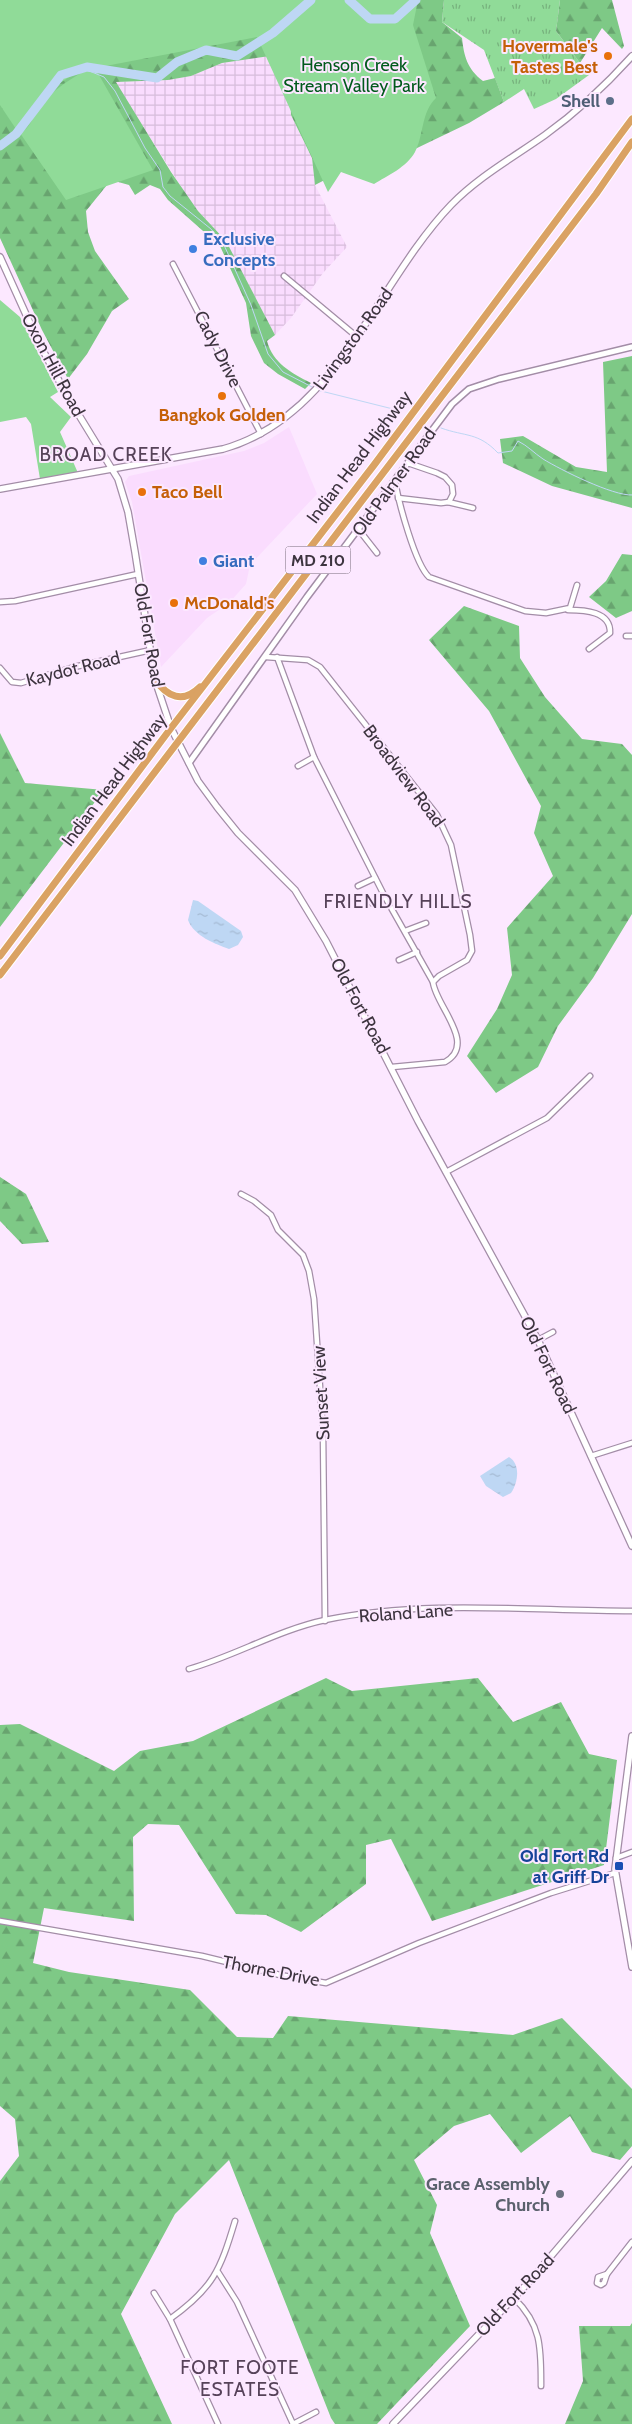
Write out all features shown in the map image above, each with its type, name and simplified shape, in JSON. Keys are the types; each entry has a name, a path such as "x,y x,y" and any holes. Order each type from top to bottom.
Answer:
{"highway":[{"name":"Indian Head Highway","path":"0,956 171,728 374,465 632,119"},
{"name":"Indian Head Highway","path":"0,976 596,194 632,142"},
{"path":"155,679 162,689 171,696 184,697 197,690 214,672"}],"main road":[{"name":"Livingston Road","path":"0,490 223,449 261,434 290,415 320,385 427,235 452,204 474,185 569,117 632,56"},
{"name":"Oxon Hill Road","path":"0,257 2,269 38,341 62,386 113,469"},
{"name":"Old Fort Road","path":"113,469 128,512 155,679 171,728 178,743 212,801 238,833 288,882 303,901 446,1172 538,1340 632,1546"},
{"path":"632,1736 615,1873 632,1967"},
{"name":"Old Fort Road","path":"393,2424 514,2298 597,2204 632,2161"}],"street":[{"name":"Cady Drive","path":"173,264 261,434"},
{"path":"284,276 356,336"},
{"name":"Old Palmer Road","path":"189,763 307,597 452,404 469,389 492,381 632,347"},
{"path":"408,463 437,473 449,481 453,494 448,502"},
{"path":"395,482 398,498 420,565 429,577 525,611 546,613 567,610 591,610 599,614 608,624 610,633 589,649"},
{"path":"398,498 448,502 472,508"},
{"path":"359,530 377,553"},
{"path":"0,602 15,601 138,574"},
{"path":"567,610 572,606 577,585"},
{"name":"Kaydot Road","path":"0,668 12,682 21,682 74,667 151,650"},
{"name":"Broadview Road","path":"266,657 308,660 320,667 427,801 444,828 451,845 472,952 467,960 439,976 433,982"},
{"path":"277,657 314,757 385,897 433,982 454,1030 457,1041 455,1053 445,1062 392,1067"},
{"path":"298,766 314,757"},
{"path":"358,886 375,878"},
{"path":"372,903 385,897"},
{"path":"405,931 426,924"},
{"path":"399,960 417,952"},
{"path":"446,1172 547,1118 590,1076"},
{"name":"Sunset View","path":"241,1194 254,1201 271,1215 278,1230 302,1255 309,1271 314,1299 323,1431 325,1620"},
{"path":"538,1340 554,1332"},
{"path":"591,1456 632,1443"},
{"name":"Roland Lane","path":"189,1669 325,1620 388,1611 432,1608 632,1611"},
{"path":"616,1858 632,1852"},
{"name":"Thorne Drive","path":"0,1921 202,1956 280,1975 326,1983 419,1943 551,1893 615,1873"},
{"path":"170,2319 198,2296 218,2272 235,2221"},
{"path":"607,2274 632,2242"},
{"path":"218,2272 237,2302 293,2424 316,2412"},
{"path":"154,2293 170,2319 218,2424"},
{"path":"514,2298 527,2311 537,2330 540,2345 541,2386"}],"shaded area":[{"path":"270,55 290,89 291,115 312,158 315,185 347,247 323,273 291,318 275,335 226,242 198,211 182,188 115,82 168,80 191,76 222,63"},
{"path":"289,427 317,494 250,565 246,584 229,603 207,618 161,667 132,502 125,482 129,476 244,451 264,443"}],"green space":[{"name":"Henson Creek Stream Valley Park","path":"0,0 444,0 442,22 462,38 467,62 473,72 483,81 495,78 504,102 469,123 415,149 342,171 315,185 312,158 291,115 290,89 270,56 222,63 191,76 168,80 116,82 171,172 198,211 226,241 275,335 267,341 270,349 278,361 290,371 311,383 305,389 278,374 264,363 251,336 246,303 220,246 168,200 160,189 150,185 135,195 129,185 111,180 86,211 88,232 95,251 129,299 112,311 87,354 68,379 42,330 0,238"},
{"name":"Henson Creek Stream Valley Park","path":"0,0 418,0 413,25 436,98 425,117 415,152 407,162 374,184 341,172 328,192 257,37 95,68 153,170 66,200 20,133 29,126 38,109 48,97 59,87 84,71 64,80 52,90 37,106 26,123 16,129 0,105"},
{"path":"444,0 560,0 556,31 589,75 556,99 534,109 524,89 504,102 484,50 442,22"},
{"path":"560,0 612,0 624,46 622,49 602,28 580,63 556,31"},
{"path":"0,300 20,317 58,392 50,397 71,417 60,432 78,473 40,479 31,424 26,417 0,422"},
{"path":"632,356 632,508 552,486 503,463 500,439 523,436 576,467 607,472 603,362"},
{"path":"622,554 632,555 632,611 616,618 589,597 606,581"},
{"path":"464,606 519,626 520,658 545,697 582,739 622,744 632,755 632,914 593,978 558,1026 538,1067 496,1093 467,1056 497,1009 512,975 507,928 553,876 534,833 541,806 489,711 429,640"},
{"path":"0,733 25,783 104,790 0,927"},
{"path":"0,1177 26,1194 49,1242 22,1244 0,1221"},
{"path":"326,1678 352,1691 478,1678 513,1722 561,1702 589,1754 617,1760 604,1865 432,1921 391,1839 366,1845 366,1884 301,1932 266,1915 236,1914 179,1825 148,1824 133,1837 134,1921 44,1908 33,1963 69,1972 190,1990 237,2037 273,2038 288,2016 513,2035 562,2018 632,2089 632,2146 620,2160 592,2152 570,2116 521,2153 490,2114 454,2126 414,2160 437,2205 430,2233 470,2326 377,2424 335,2424 331,2418 229,2160 175,2214 121,2314 172,2424 0,2424 0,2181 19,2156 15,2119 0,2106 0,1725 20,1724 114,1771 140,1751 193,1741"},
{"path":"632,2323 632,2424 565,2424 583,2381 579,2326 630,2326"}],"water":[{"path":"193,900 198,901 241,931 243,937 238,945 229,949 206,939 195,931 188,920"},
{"path":"509,1457 513,1460 517,1469 517,1479 511,1493 503,1497 486,1486 480,1476"}],"waterway":[{"path":"0,146 16,134 61,75 87,67 157,78 177,62 206,50 237,56 273,33 311,0"},
{"path":"349,0 370,19 395,19 416,0"},
{"path":"82,68 104,77 115,91 145,148 160,170 163,187 170,196 211,229 224,245 251,305 268,354 283,372 314,388"},
{"path":"317,390 401,411"},
{"path":"441,428 478,438 498,453 512,451 518,441 543,459 574,475 600,487 632,495"}],"place":[{"name":"Hovermale's Tastes Best","path":"608,56"},
{"name":"Shell","path":"610,101"},
{"name":"Exclusive Concepts","path":"193,249"},
{"name":"Bangkok Golden","path":"222,396"},
{"name":"Taco Bell","path":"142,492"},
{"name":"Giant","path":"203,561"},
{"name":"McDonald's","path":"174,603"},
{"name":"Old Fort Rd at Griff Dr","path":"619,1866"},
{"name":"Grace Assembly Church","path":"560,2194"}],"district":[{"name":"BROAD CREEK","path":"106,454"},
{"name":"FRIENDLY HILLS","path":"398,901"},
{"name":"FORT FOOTE ESTATES","path":"240,2378"}]}
